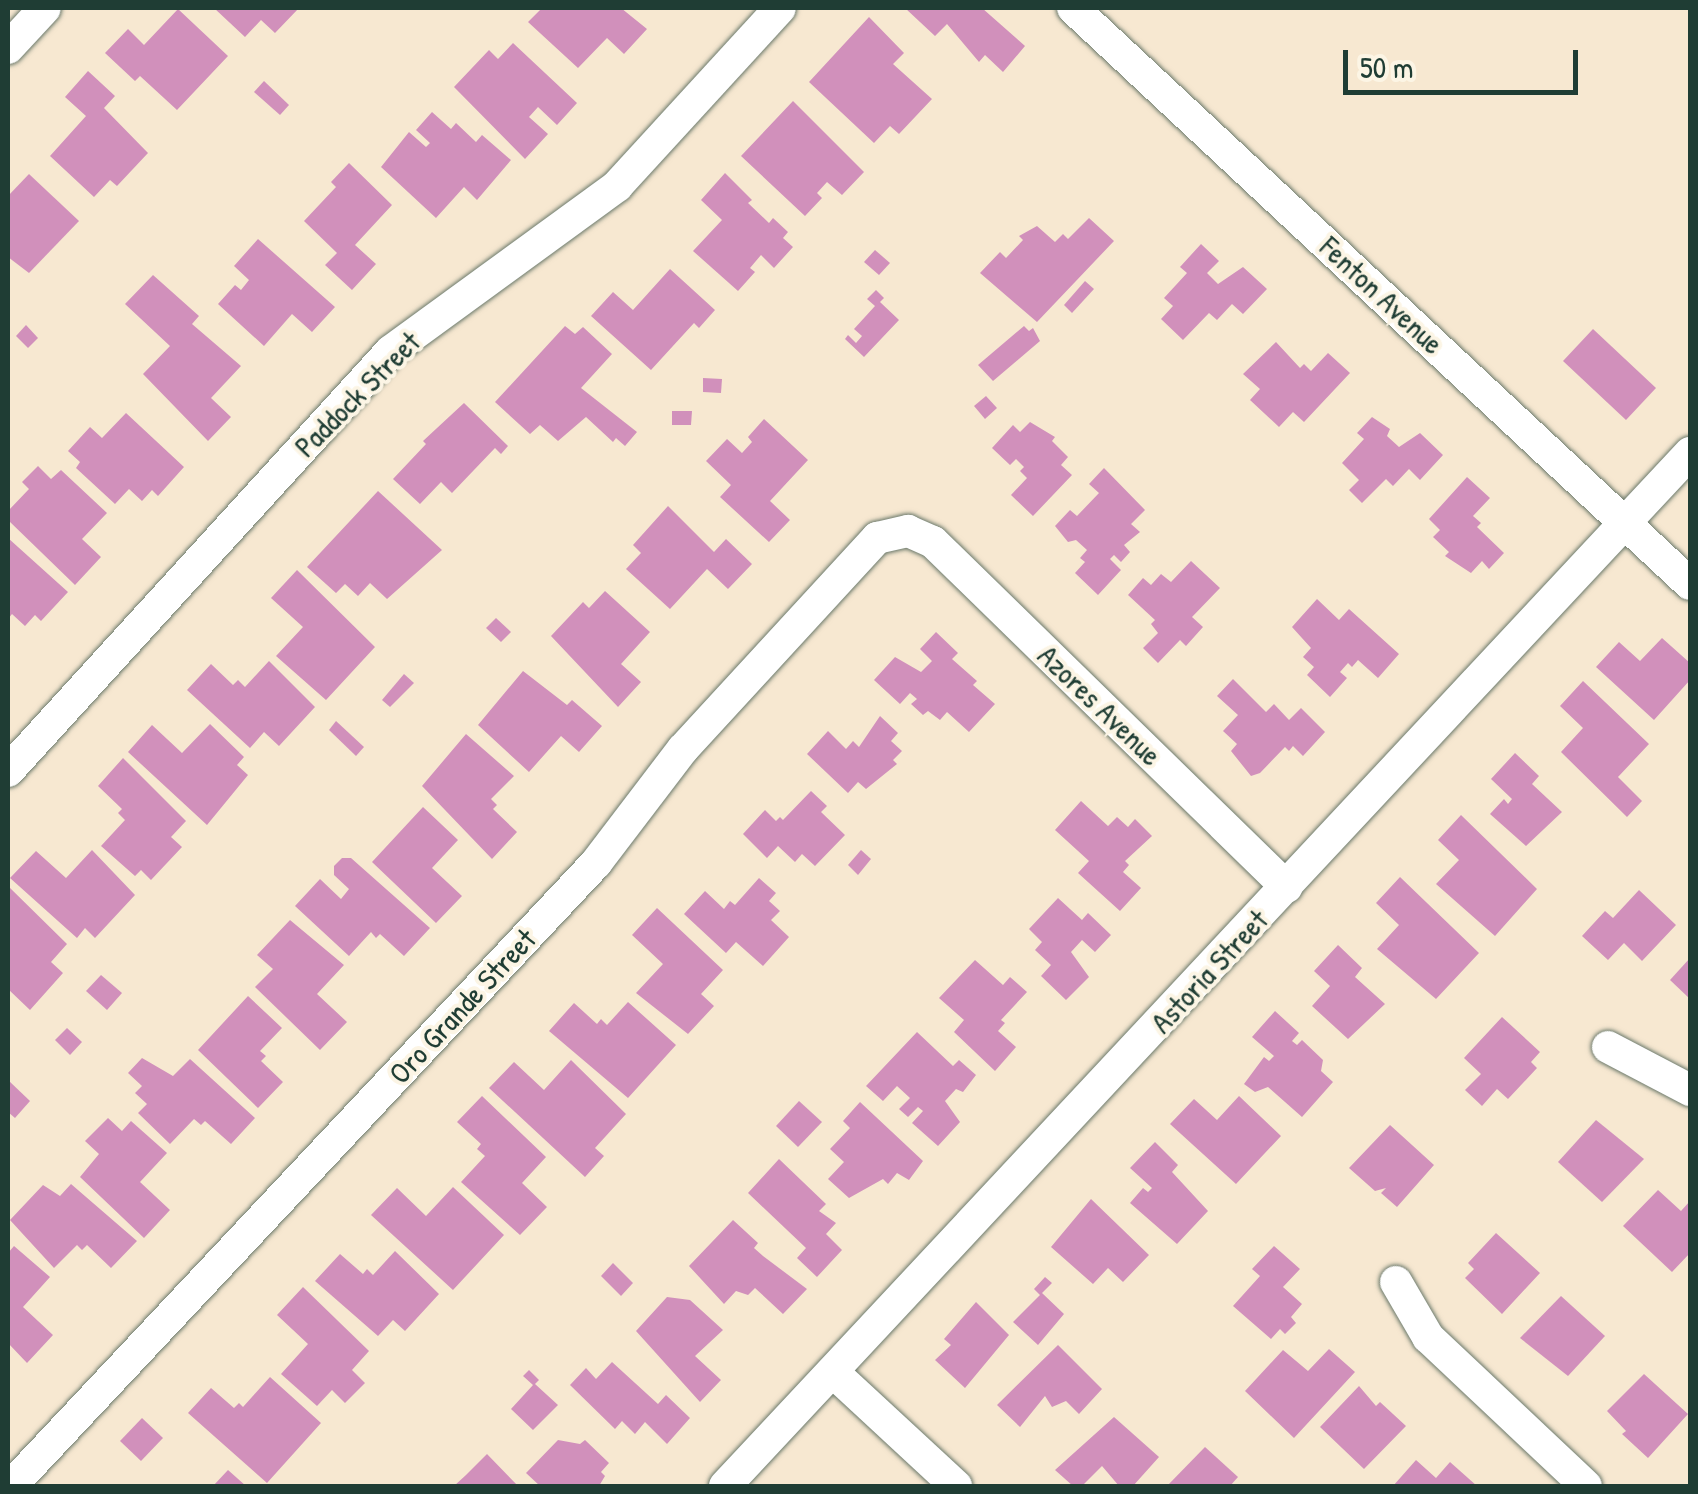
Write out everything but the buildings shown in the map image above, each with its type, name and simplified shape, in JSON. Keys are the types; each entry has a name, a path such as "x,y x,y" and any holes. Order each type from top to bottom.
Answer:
{"street":[{"path":"8,48 45,8"},
{"name":"Paddock Street","path":"8,771 391,350 617,186 780,8"},
{"name":"Fenton Avenue","path":"1073,8 1690,584"},
{"name":"Astoria Street","path":"725,1486 1690,453"},
{"name":"Azores Avenue","path":"908,531 934,542 1286,887"},
{"name":"Oro Grande Street","path":"12,1486 596,863 682,749 877,538 908,531"},
{"path":"1608,1047 1690,1090"},
{"path":"1396,1282 1428,1337 1586,1486"},
{"path":"833,1372 956,1486"}]}
